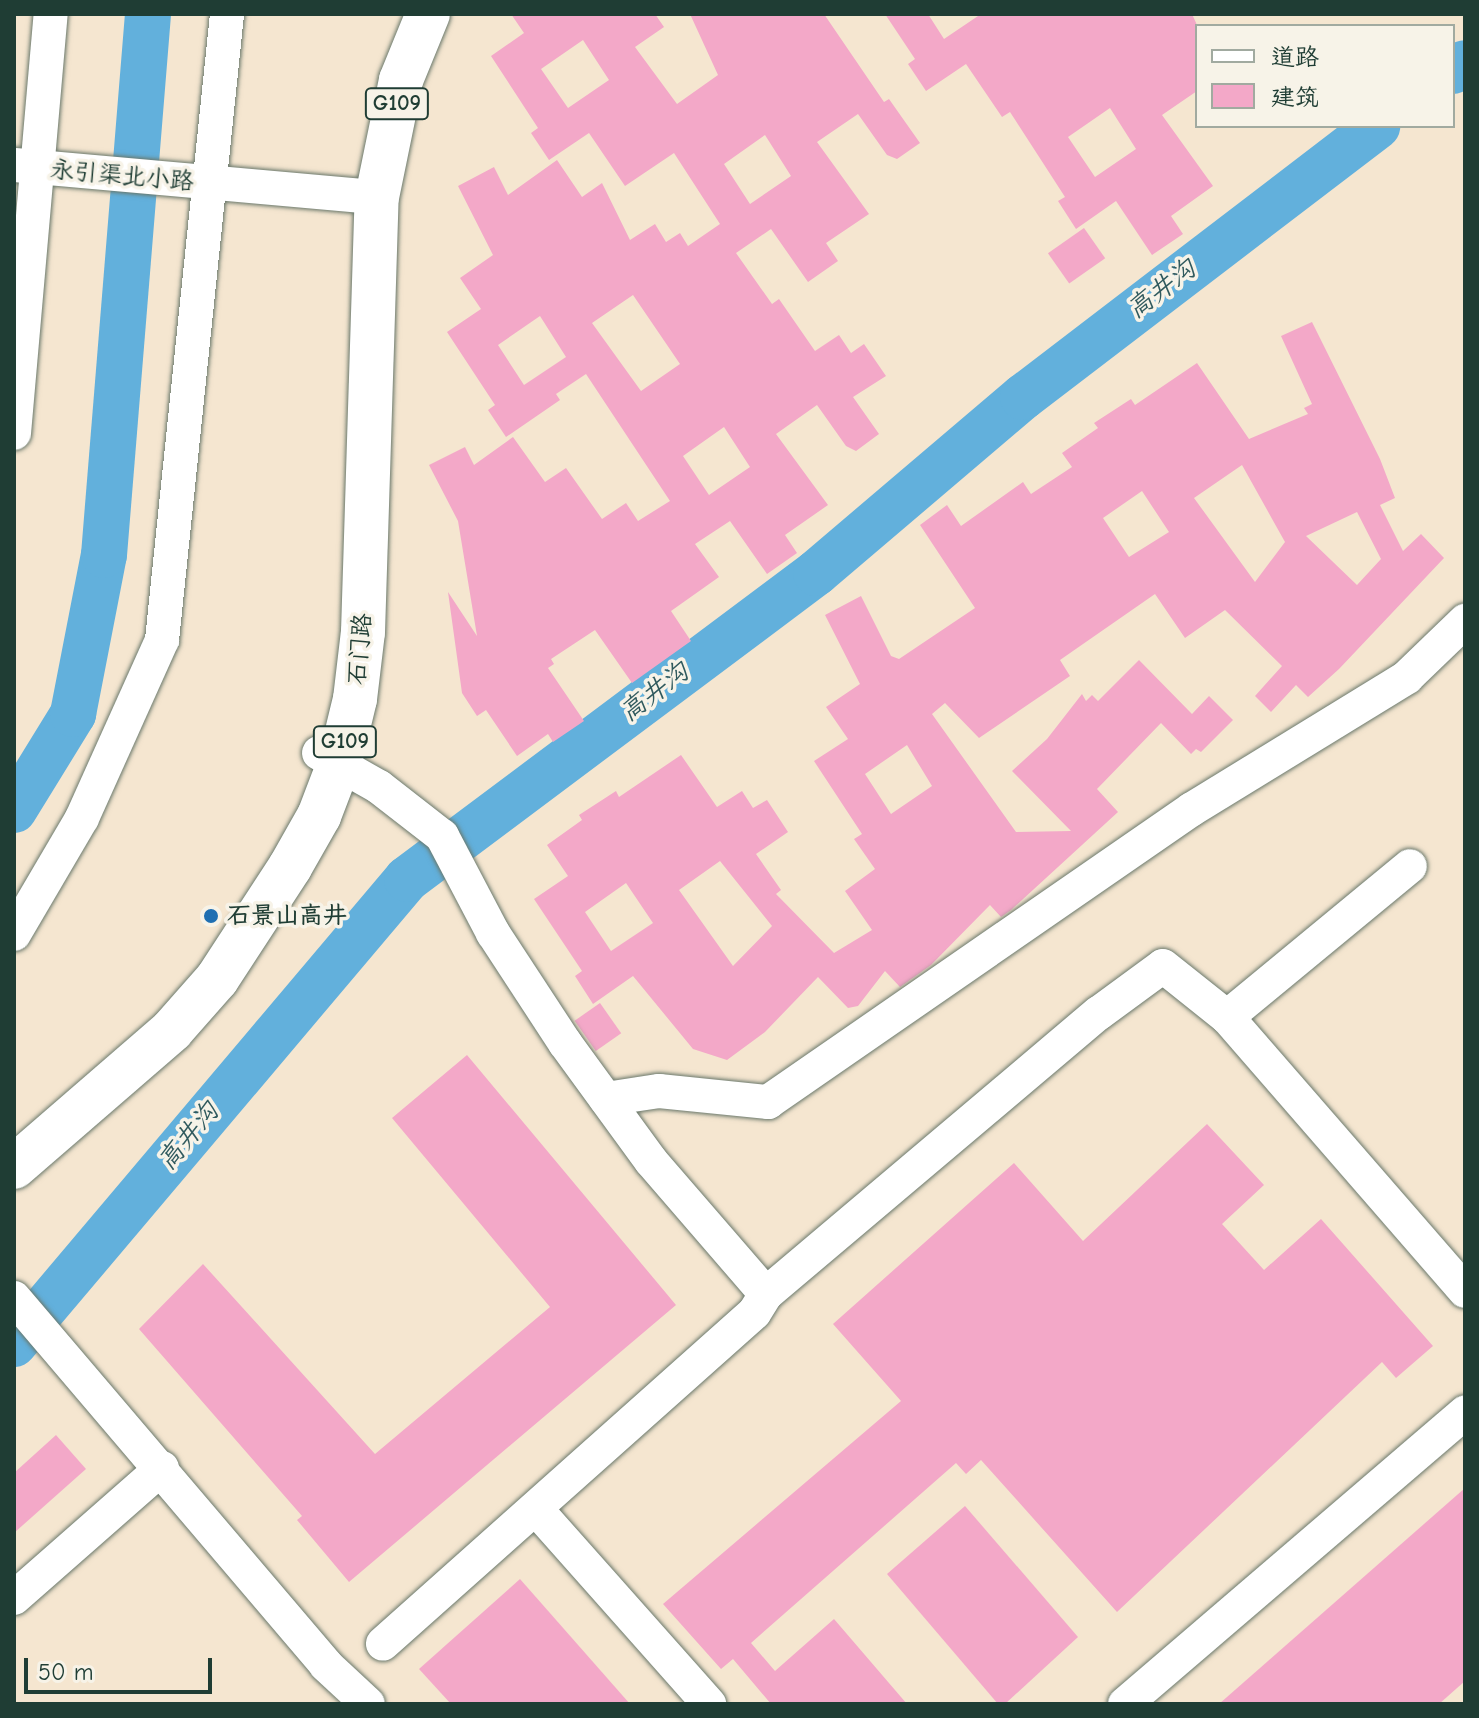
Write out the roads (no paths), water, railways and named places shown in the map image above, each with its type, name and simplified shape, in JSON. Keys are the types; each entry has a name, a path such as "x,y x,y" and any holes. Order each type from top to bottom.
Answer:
{"highway":[{"name":"石门路","path":"14,1167 172,1030 217,979 290,867 319,816 329,757 345,591 366,196 380,67 403,14"},
{"name":"石门路","path":"366,196 401,80 428,14"},
{"name":"石门路","path":"14,1134 143,1025 197,968 265,869 329,757"}],"street":[{"path":"36,168 51,14"},
{"path":"14,934 82,818 162,640 205,183 227,14"},
{"name":"永引渠北小路","path":"14,433 36,168 366,196"},
{"path":"606,1099 659,1091 768,1102 1192,809 1407,677 1465,621"},
{"path":"329,757 403,804 442,836 493,933 606,1099 651,1161 766,1294"},
{"path":"1227,1017 1410,866"},
{"path":"383,1643 754,1313 766,1294 1156,968 1163,966 1178,973 1227,1017 1465,1291"},
{"path":"14,1298 87,1379 326,1665 368,1704"},
{"path":"1125,1704 1465,1413"},
{"path":"14,1598 162,1468"},
{"path":"536,1509 709,1704"}],"waterway":[{"path":"14,810 73,714 104,555 148,14"},
{"name":"高井沟","path":"1455,70 1465,63"},
{"name":"高井沟","path":"14,1344 407,879 816,573 1023,397 1374,128"}],"place":[{"name":"石景山高井","path":"211,916"}]}
